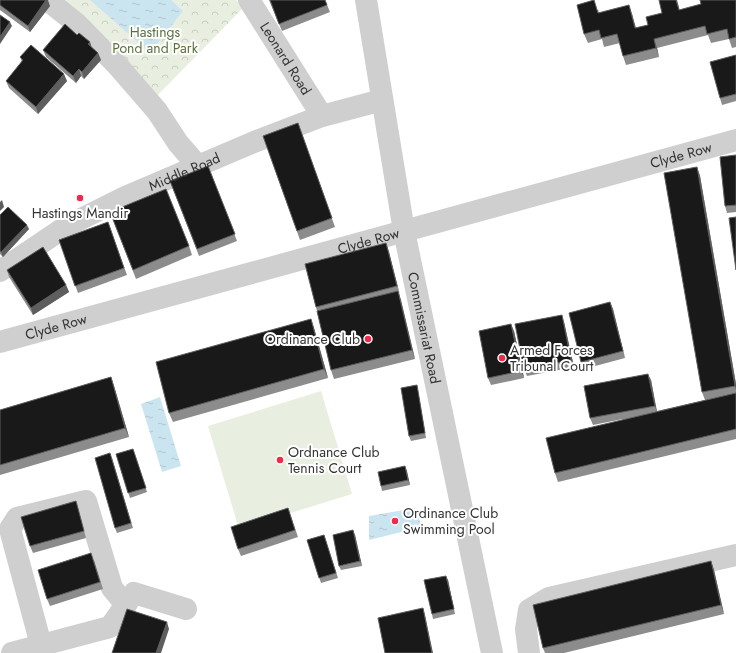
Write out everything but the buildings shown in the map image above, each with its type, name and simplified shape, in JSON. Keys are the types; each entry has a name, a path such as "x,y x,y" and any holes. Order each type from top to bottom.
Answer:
{"street":[{"path":"47,0 76,23 118,66 157,111 178,143 197,165"},
{"name":"Leonard Road","path":"250,0 322,116"},
{"name":"Commissariat Road","path":"366,0 404,231 492,653"},
{"name":"Middle Road","path":"0,271 65,227 125,197 197,165 322,116 382,100"},
{"name":"Clyde Row","path":"0,342 736,140"},
{"path":"41,645 10,529 16,518 86,501 112,588 126,605"},
{"path":"529,653 526,628 529,610 549,598 736,555"},
{"path":"12,653 110,627 134,594 186,609"}],"green space":[{"name":"Hastings Pond and Park","path":"55,0 236,0 244,7 155,98"},
{"name":"Ordnance Club Tennis Court","path":"321,391 352,494 239,529 208,426"}],"water":[{"path":"90,0 171,0 183,11 150,53"},
{"path":"160,397 181,466 162,472 141,404"},
{"name":"Ordinance Club Swimming Pool","path":"415,508 422,527 369,540 369,516"}],"place":[{"name":"Hastings Mandir","path":"80,198"},
{"name":"Ordinance Club","path":"368,339"},
{"name":"Armed Forces Tribunal Court","path":"502,358"},
{"name":"Ordnance Club Tennis Court","path":"280,460"},
{"name":"Ordinance Club Swimming Pool","path":"395,521"}]}
